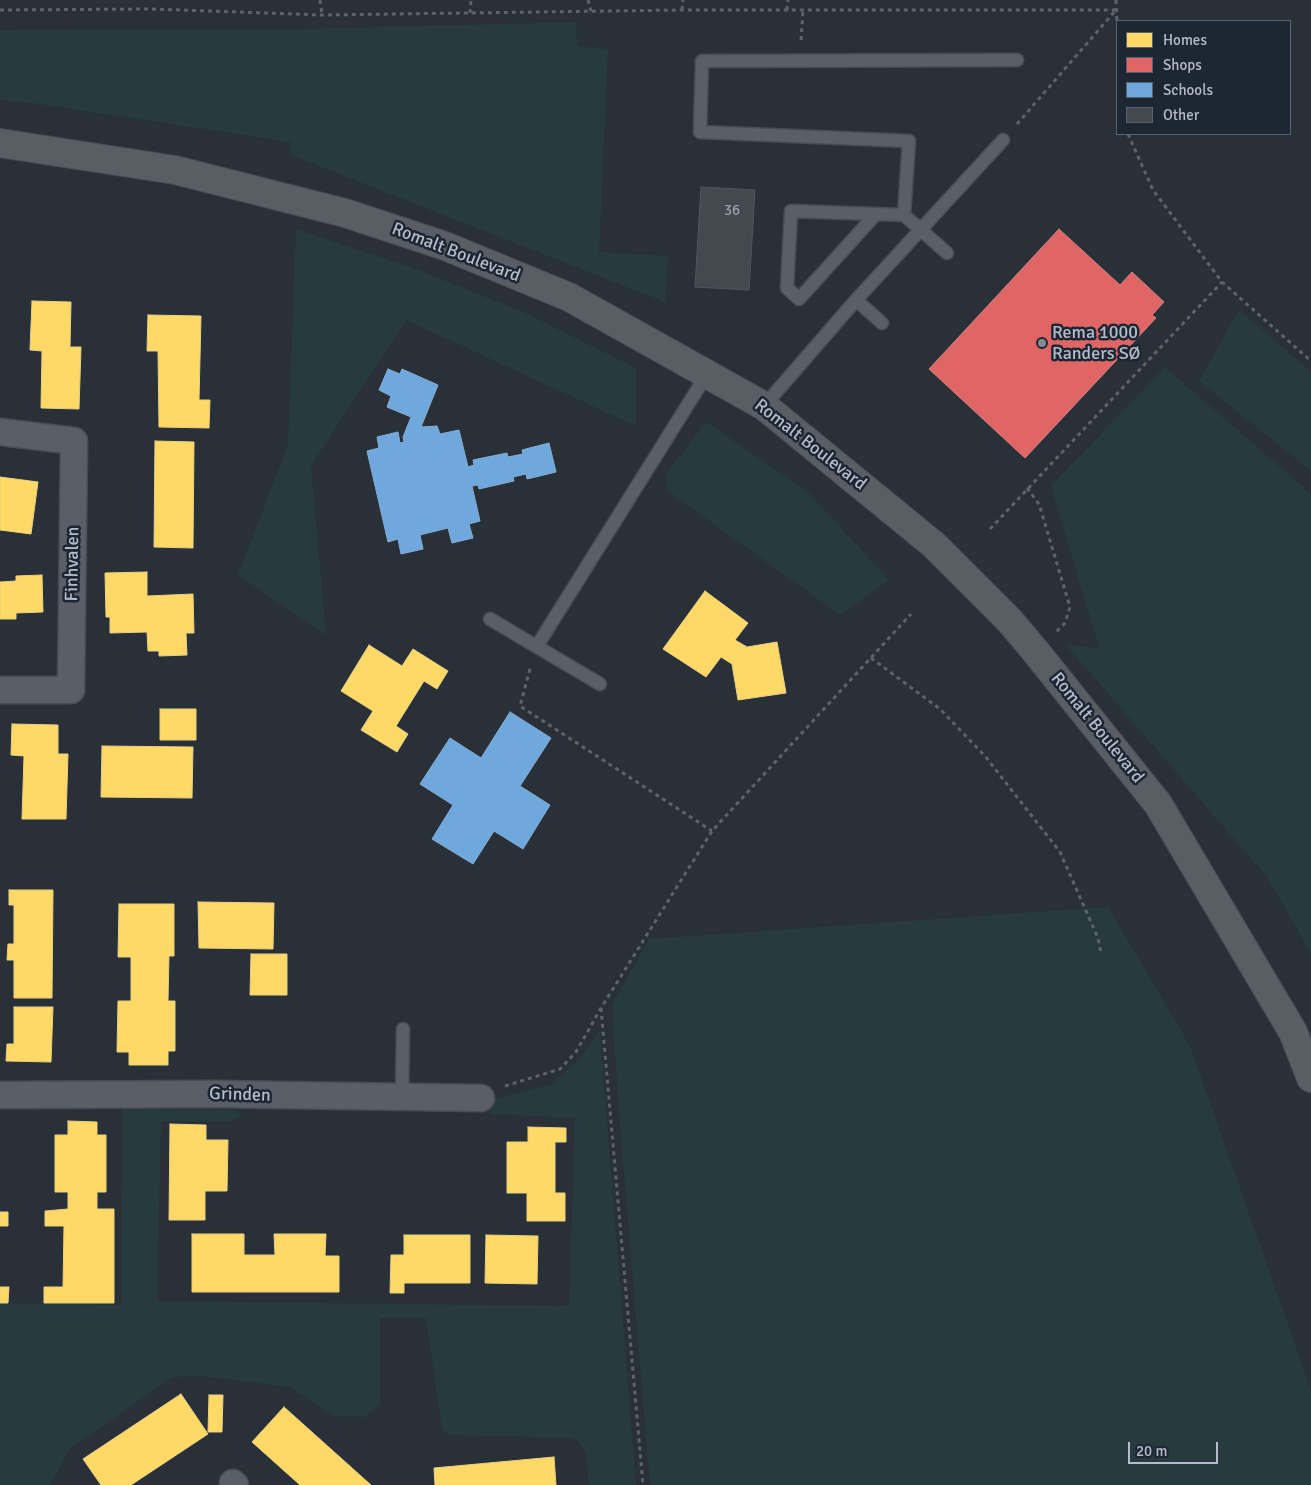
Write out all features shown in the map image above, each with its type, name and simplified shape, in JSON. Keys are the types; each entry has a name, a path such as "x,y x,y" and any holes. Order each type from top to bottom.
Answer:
{"street":[{"name":"Romalt Boulevard","path":"0,143 175,170 346,213 445,246 569,297 764,406 934,545 1010,621 1036,652 1158,804 1293,1032 1311,1078"},
{"name":"Finhvalen","path":"0,432 74,441 71,690 0,690"},
{"name":"Grinden","path":"0,1095 215,1094 480,1098"}],"lane":[{"path":"904,215 909,141 700,132 702,61 1017,60"},
{"path":"764,406 856,300 1003,140"},
{"path":"876,214 799,299 787,288 791,211 876,214 904,215 947,253"},
{"path":"856,300 882,323"},
{"path":"537,646 707,374"},
{"path":"490,619 600,684"},
{"path":"402,1097 403,1029"}],"path":[{"path":"320,0 322,15"},
{"path":"470,13 471,0"},
{"path":"588,0 592,12"},
{"path":"682,10 683,0"},
{"path":"787,10 788,0"},
{"path":"1116,0 1117,20"},
{"path":"0,10 152,9 322,15 682,10 1116,10"},
{"path":"800,60 803,10"},
{"path":"1003,140 1116,10"},
{"path":"1128,135 1153,190 1222,282 1311,361"},
{"path":"990,528 1222,282"},
{"path":"1027,488 1042,511 1070,607 1065,623 1036,652"},
{"path":"480,1098 487,1090 530,1080 560,1069 576,1052 601,1008 712,831 911,614"},
{"path":"537,646 520,706 712,831"},
{"path":"871,658 940,709 985,756 1060,852 1094,929 1101,953"},
{"path":"601,1008 642,1485"}],"green space":[{"path":"576,22 577,46 608,49 599,252 668,256 665,302 291,155 290,142 33,103 0,100 0,30 302,29"},
{"path":"296,229 411,267 521,311 636,368 636,426 406,320 311,466 326,635 238,575 288,445"},
{"path":"1239,310 1311,372 1311,471 1199,381"},
{"path":"1165,367 1311,494 1311,953 1267,877 1066,645 1099,648 1051,486"},
{"path":"706,422 808,492 889,580 840,615 668,491 666,474"},
{"path":"1108,907 1190,1046 1311,1390 1311,1485 650,1485 618,1100 612,1005 649,939"},
{"path":"600,1031 636,1485 589,1485 586,1452 580,1443 572,1438 449,1435 442,1429 426,1318 380,1318 380,1404 365,1417 335,1416 289,1387 202,1376 172,1377 69,1450 50,1485 0,1485 0,1303 121,1305 122,1109 236,1110 241,1113 240,1117 231,1121 161,1121 157,1301 567,1306 569,1303 575,1118 491,1114 493,1099 552,1084 578,1060"}],"building: Homes":[{"path":"32,301 71,302 70,347 81,347 79,409 41,408 42,351 30,350"},
{"path":"148,315 201,316 199,400 210,400 209,428 159,427 158,351 147,351"},
{"path":"155,441 194,442 193,548 154,547"},
{"path":"0,477 38,482 31,534 0,530"},
{"path":"147,572 147,596 193,594 194,633 186,633 187,655 159,656 159,651 148,651 147,632 110,633 110,617 106,617 105,573"},
{"path":"42,575 43,612 16,613 16,619 0,619 0,582 16,581 16,576"},
{"path":"705,591 748,623 735,640 747,647 777,642 786,693 738,700 732,664 721,657 706,677 663,649"},
{"path":"369,645 402,666 413,649 448,671 437,689 424,681 396,726 408,734 397,752 361,730 373,711 341,691"},
{"path":"160,709 196,709 196,740 160,740"},
{"path":"12,724 58,725 58,754 68,754 66,819 22,819 24,756 11,755"},
{"path":"102,746 193,747 192,798 101,797"},
{"path":"9,890 53,890 52,998 14,998 14,960 7,960 8,944 14,944 14,905 9,905"},
{"path":"198,902 274,903 273,949 199,948"},
{"path":"119,904 174,904 174,956 169,956 168,1001 175,1001 175,1051 168,1051 168,1065 129,1065 129,1052 117,1052 118,1001 131,1001 131,957 118,957"},
{"path":"251,954 287,954 287,995 250,995"},
{"path":"14,1007 53,1007 51,1062 6,1061 7,1044 14,1044"},
{"path":"68,1121 97,1122 97,1135 106,1135 106,1192 97,1192 97,1209 114,1209 114,1303 44,1303 44,1287 63,1287 64,1226 45,1226 45,1211 68,1209 68,1192 55,1192 55,1135 68,1135"},
{"path":"170,1124 206,1125 206,1140 228,1140 227,1191 205,1191 205,1220 169,1220"},
{"path":"528,1127 566,1128 566,1142 555,1142 555,1193 565,1193 565,1221 527,1221 527,1193 507,1193 507,1142 528,1142"},
{"path":"0,1212 8,1212 8,1226 0,1226"},
{"path":"192,1234 244,1234 244,1255 275,1255 274,1234 326,1234 325,1256 339,1256 339,1292 192,1292"},
{"path":"404,1235 470,1235 470,1283 404,1283 404,1293 390,1293 391,1255 404,1255"},
{"path":"486,1235 538,1236 537,1284 485,1283"},
{"path":"0,1287 9,1287 8,1303 0,1303"},
{"path":"181,1394 208,1434 131,1485 101,1485 83,1459"},
{"path":"209,1395 223,1395 222,1432 208,1432"},
{"path":"284,1407 371,1485 300,1485 252,1442"},
{"path":"554,1457 556,1485 435,1485 434,1468"}],"building: Shops":[{"name":"Rema 1000 Randers SØ","path":"1059,229 1120,285 1132,272 1164,302 1152,315 1156,318 1025,458 929,369"}],"building: Schools":[{"path":"388,369 400,374 402,369 438,385 421,427 437,426 440,434 459,430 468,467 474,465 473,460 507,453 508,457 523,454 522,450 549,443 556,472 527,479 526,474 513,477 514,481 479,489 478,485 472,486 480,521 469,524 473,538 452,543 448,528 420,535 423,549 401,554 398,539 388,542 367,451 379,448 377,437 398,432 400,443 404,442 403,437 411,417 387,407 391,396 379,390"},
{"path":"510,712 551,738 520,786 550,805 523,849 494,831 473,864 432,839 453,805 420,784 450,738 481,758"}],"building: Other":[{"path":"701,187 755,190 749,290 695,287"}],"place":[{"name":"Rema 1000 Randers SØ","path":"1042,343"}]}
